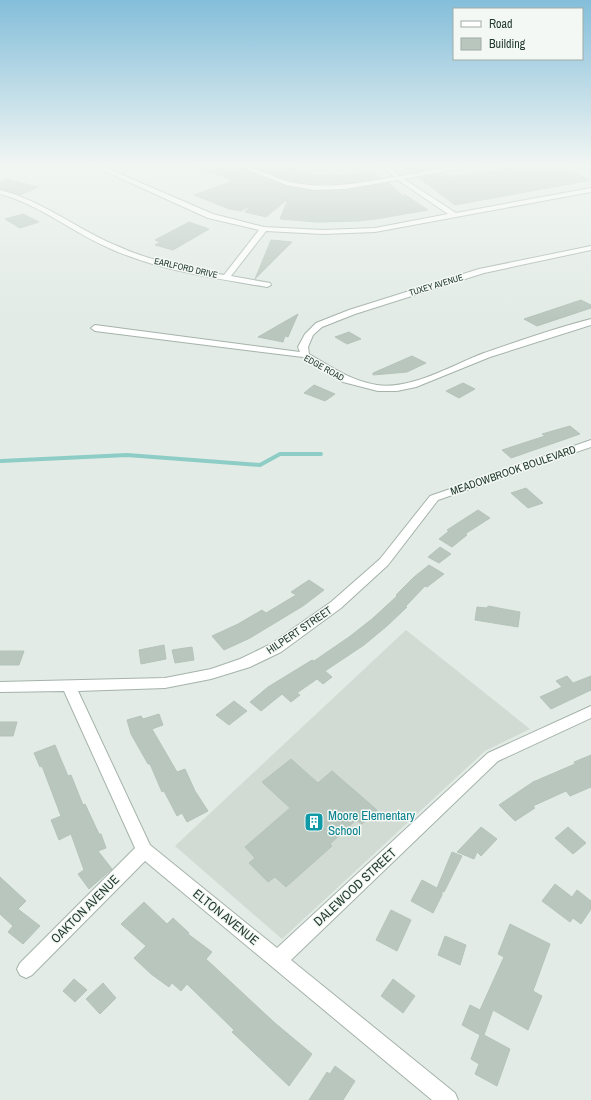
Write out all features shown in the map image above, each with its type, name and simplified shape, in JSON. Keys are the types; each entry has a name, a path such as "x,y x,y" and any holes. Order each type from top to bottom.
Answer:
{"street":[{"name":"EARLFORD DRIVE","path":"52,215 113,248 164,265 226,278 267,284"},
{"path":"209,215 264,228 322,232 375,230 452,215"},
{"path":"226,278 264,228"},
{"name":"TUXEY AVENUE","path":"305,356 303,347 309,334 319,325 352,312 482,270 591,248"},
{"name":"EDGE ROAD","path":"95,328 305,356 346,380 378,388 397,388 413,385 487,355 591,322"},
{"name":"MEADOWBROOK BOULEVARD","path":"434,498 591,443"},
{"name":"HILPERT STREET","path":"0,687 165,683 211,674 245,663 276,648 336,605 384,562 434,498"},
{"name":"ELTON AVENUE","path":"68,685 144,850 448,1100"},
{"name":"DALEWOOD STREET","path":"278,960 494,757 591,712"},
{"name":"OAKTON AVENUE","path":"26,969 144,850"}],"shaded area":[{"path":"406,630 530,729 485,751 282,939 175,846"}],"building":[{"path":"18,215 26,215 39,222 20,228 5,219"},
{"path":"281,215 397,215 358,221 317,222 280,219"},
{"path":"189,222 209,229 173,250 155,245 160,242 155,240"},
{"path":"271,240 292,242 255,279 269,245"},
{"path":"581,300 591,305 591,308 537,326 524,319"},
{"path":"298,314 288,337 285,336 283,342 258,337"},
{"path":"349,332 361,339 347,344 335,337"},
{"path":"412,356 426,363 407,372 373,375 373,373"},
{"path":"463,383 475,389 459,398 446,391"},
{"path":"314,385 335,394 325,401 304,393"},
{"path":"570,426 580,434 511,458 502,450 545,436 542,434"},
{"path":"526,488 543,503 528,508 511,493"},
{"path":"478,510 490,518 465,534 467,535 452,547 439,539 449,531 447,530"},
{"path":"440,547 451,554 439,563 428,557"},
{"path":"429,565 444,574 427,587 425,586 405,607 407,607 364,645 325,671 332,677 323,684 317,679 297,693 300,695 291,702 282,694 261,711 250,702 268,687 312,660 314,661 349,637 372,619 397,596 396,595 414,577"},
{"path":"309,580 324,590 303,606 250,638 224,650 212,636 238,624 262,610 266,613 296,595 291,592"},
{"path":"488,606 520,612 518,627 475,620 477,607 487,608"},
{"path":"164,645 166,659 141,664 139,650"},
{"path":"192,647 194,660 175,663 172,650"},
{"path":"0,651 24,651 19,665 0,665"},
{"path":"567,676 573,683 591,676 591,690 551,709 540,697 562,687 556,681"},
{"path":"234,701 247,711 229,725 216,715"},
{"path":"159,714 163,725 152,729 177,772 185,769 195,791 208,811 187,822 182,813 177,816 164,791 162,792 150,764 148,764 131,734 127,720 141,716 143,719"},
{"path":"0,722 17,722 13,736 0,736"},
{"path":"55,745 68,776 71,775 83,805 85,804 99,834 101,834 106,848 98,851 112,869 89,889 78,874 84,870 71,834 59,840 51,820 61,816 42,766 40,767 34,753"},
{"path":"591,755 591,787 570,796 566,791 533,806 535,808 515,821 499,805 533,782 575,764 574,762"},
{"name":"Moore Elementary School","path":"291,759 318,783 332,771 377,810 362,824 356,820 330,844 332,846 286,887 275,877 268,882 249,863 255,858 245,847 290,808 262,782"},
{"path":"481,827 497,839 481,856 477,852 474,859 457,852"},
{"path":"568,827 586,843 573,854 555,838"},
{"path":"452,852 462,856 444,892 442,891 442,895 433,913 411,901 422,880 437,888"},
{"path":"0,877 26,901 18,909 40,926 23,944 8,932 13,926 0,914"},
{"path":"555,884 572,897 577,890 591,901 591,909 581,924 573,918 570,922 542,901"},
{"path":"144,902 167,924 173,918 189,933 188,934 212,952 206,959 275,1023 312,1054 289,1086 232,1032 234,1030 187,984 181,991 172,983 169,987 151,974 134,958 146,946 121,924"},
{"path":"391,910 411,920 397,951 376,940"},
{"path":"510,924 550,944 533,991 542,996 528,1030 493,1010 484,1035 510,1049 497,1086 475,1074 479,1064 471,1059 480,1035 462,1025 470,1005 480,1010 504,957 498,954"},
{"path":"445,936 466,945 460,965 438,955"},
{"path":"74,979 87,990 75,1002 63,991"},
{"path":"393,979 415,996 403,1013 381,996"},
{"path":"103,983 116,998 100,1014 86,999"},
{"path":"335,1066 355,1081 343,1100 309,1100 327,1072 330,1074"}],"waterway":[{"path":"1,461 127,455 260,465 280,454 321,454"}],"place":[{"name":"Moore Elementary School","path":"314,822"}]}
